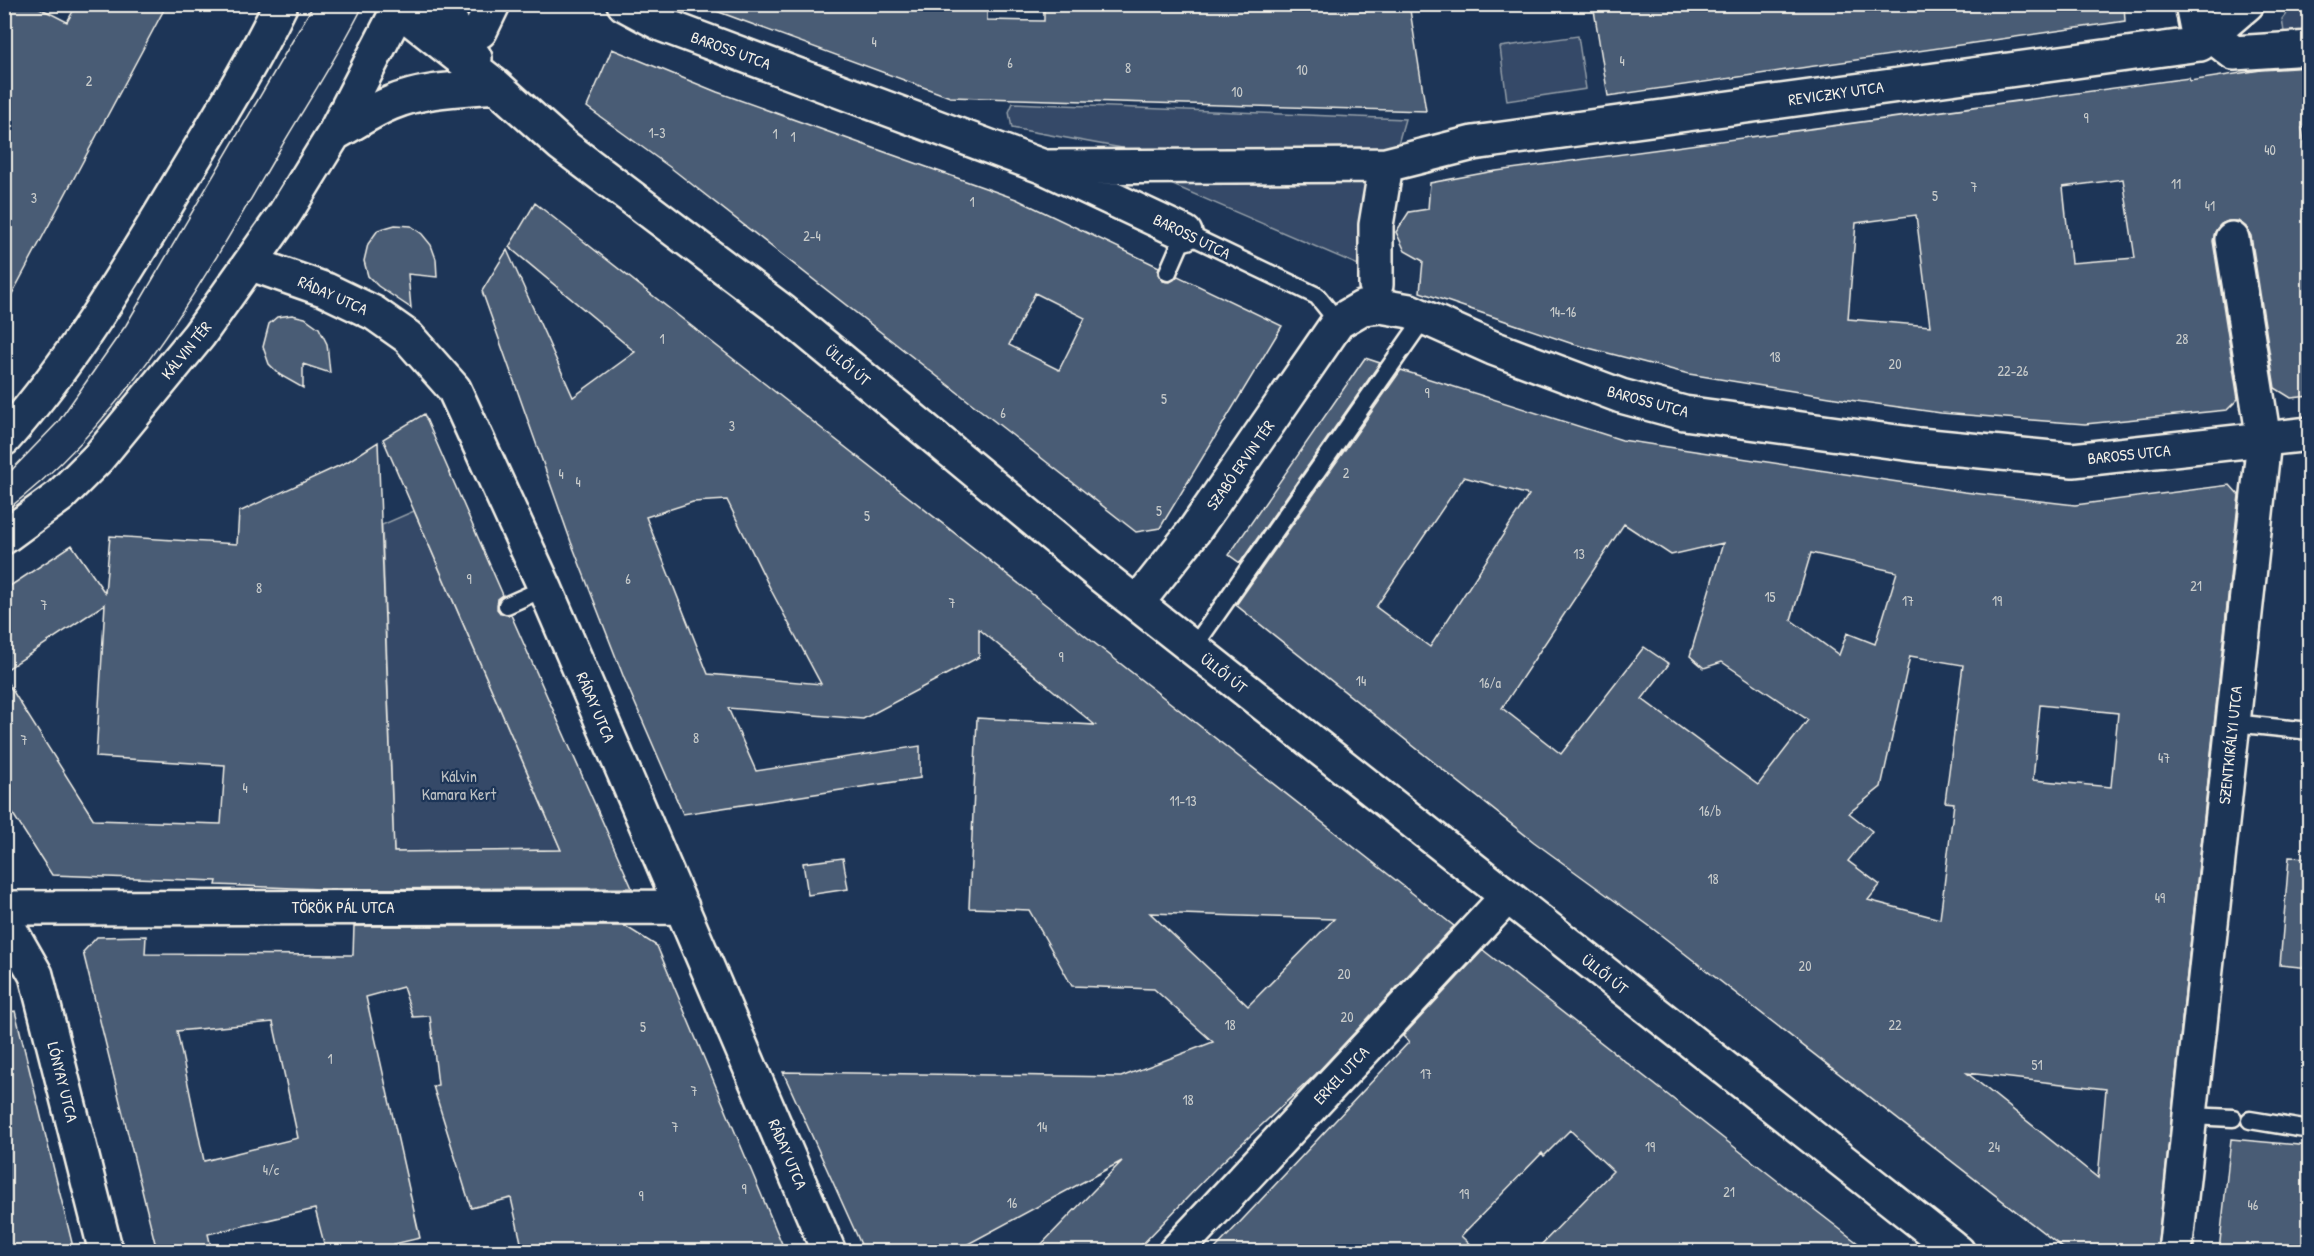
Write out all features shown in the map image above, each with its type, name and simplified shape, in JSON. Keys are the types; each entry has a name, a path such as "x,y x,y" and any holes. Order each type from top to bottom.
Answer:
{"street":[{"path":"4,439 37,402 140,253 259,50 280,4"},
{"path":"443,4 454,28 496,86"},
{"name":"BAROSS UTCA","path":"624,4 663,25 1044,167 1185,233"},
{"path":"2192,4 2205,39 2234,53 2283,52 2310,48"},
{"path":"2205,39 2247,4"},
{"name":"KÁLVIN TÉR","path":"4,537 60,496 98,458 199,335 252,264 334,134 397,6 496,86"},
{"name":"REVICZKY UTCA","path":"1473,143 2205,39"},
{"name":"KÁLVIN TÉR","path":"334,134 392,103 408,98 441,90 496,86"},
{"name":"ÜLLŐI ÚT","path":"496,86 571,151 782,311 1193,648 1958,1251"},
{"name":"BAROSS UTCA","path":"1044,167 1386,165 1473,143"},
{"path":"1376,285 1376,225 1386,165"},
{"name":"SZENTKIRÁLYI UTCA","path":"2175,1251 2264,440 2232,239"},
{"name":"RÁDAY UTCA","path":"252,264 326,290 374,313 408,337 454,389 545,588 829,1251"},
{"name":"BAROSS UTCA","path":"1338,322 1362,308 1380,306 1410,311 1493,348 1621,396 1684,413 1919,445 2073,460 2310,434"},
{"name":"SZABÓ ERVIN TÉR","path":"1137,603 1194,531 1338,322"},
{"name":"ERKEL UTCA","path":"1175,1251 1507,897"},
{"name":"TÖRÖK PÁL UTCA","path":"4,908 682,907"},
{"name":"LÓNYAY UTCA","path":"4,919 36,975 106,1251"}],"lane":[{"path":"1168,272 1185,233"},
{"name":"BAROSS UTCA","path":"1185,233 1317,296 1338,322"},
{"path":"1193,648 1424,318"},
{"path":"507,605 545,588"},
{"path":"2233,723 2310,731"},
{"path":"2190,1116 2242,1119 2310,1130"}],"green space":[{"path":"2293,5 2309,5 2309,35 2285,38 2282,19"},
{"path":"1578,36 1586,89 1507,101 1500,47"},
{"path":"1013,103 1405,119 1363,267 1152,176 1149,153 1012,128 1009,112"},
{"name":"Kálvin Kamara Kert","path":"414,511 561,850 394,852 382,525"}],"building":[{"path":"4,4 32,4 67,22 77,4 167,4 4,309"},
{"path":"709,4 987,4 987,20 1044,21 1044,4 1409,4 1426,111 950,97 708,8"},
{"path":"1593,4 2124,4 2125,21 1608,96"},
{"path":"612,49 717,92 1016,199 1159,267 1158,274 1163,281 1170,282 1178,276 1282,326 1160,528 1136,532 671,168 587,107","holes":["1035,293 1085,318 1059,370 1009,345"]},
{"path":"2310,67 2310,127 2302,128 2310,182 2310,396 2291,398 2275,388 2251,236 2246,227 2238,221 2221,224 2215,232 2213,241 2238,399 2227,410 2085,424 1941,413 1842,399 1689,374 1573,344 1420,292 1423,261 1405,251 1396,232 1409,212 1428,209 1430,183 1489,172 2261,70","holes":["2123,179 2135,258 2071,263 2063,187","1916,215 1930,326 1848,319 1856,223"]},
{"path":"535,203 1454,926 1316,1074 1215,1169 1136,1251 1035,1251 1122,1161 955,1251 864,1251 783,1072 1121,1077 1213,1042 1154,989 1072,986 1029,910 969,908 977,718 1095,725 979,629 979,657 863,719 728,708 756,771 920,746 920,778 683,814 624,678 571,542 482,291 507,250 573,397 635,352 509,247","holes":["727,500 772,592 821,684 708,674 646,517 693,502","1150,913 1334,919 1248,1006"]},
{"path":"395,225 411,226 422,234 431,245 436,259 437,277 408,274 411,308 378,286 368,276 364,261 368,244 378,230"},
{"path":"292,315 305,318 319,328 327,344 330,373 303,364 303,388 280,375 269,364 263,347 269,324 277,317"},
{"path":"1365,358 1380,363 1240,563 1229,555"},
{"path":"1401,370 1622,440 1964,492 2075,505 2230,485 2239,495 2157,1251 2067,1251 1648,925 1534,842 1236,605","holes":["1464,477 1529,495 1430,647 1376,607","1624,524 1671,555 1723,543 1690,656 1704,668 1722,662 1808,720 1758,785 1642,699 1669,664 1644,647 1561,754 1502,708","1811,553 1897,572 1875,644 1847,633 1839,655 1791,620","1910,656 1963,665 1945,802 1954,803 1940,919 1868,900 1880,885 1848,861 1872,831 1849,813 1881,787","2040,705 2118,713 2111,787 2033,780","1967,1073 2106,1089 2098,1178"]},
{"path":"424,414 503,595 498,599 497,609 501,614 511,615 632,888 321,889 216,885 217,881 52,875 4,800 4,677 94,820 221,824 225,765 96,757 105,604 4,671 4,590 72,545 105,593 110,536 237,544 239,512 347,462 378,442 394,852 561,850 383,439"},
{"path":"2289,857 2310,858 2310,968 2280,965"},
{"path":"843,858 848,889 808,895 803,863"},
{"path":"354,926 625,926 657,946 785,1251 523,1251 511,1198 471,1208 433,1086 438,1085 430,1016 413,1017 403,987 366,997 420,1238 394,1244 395,1251 326,1251 315,1209 208,1234 212,1251 157,1251 83,952 97,937 146,936 145,954 353,955","holes":["273,1022 298,1138 204,1161 177,1031"]},
{"path":"1483,950 1868,1251 1535,1251 1613,1171 1570,1130 1544,1156 1542,1153 1461,1236 1477,1251 1213,1251 1409,1042 1403,1036"},
{"path":"15,1011 74,1251 4,1251 4,1013"},
{"path":"2231,1139 2310,1146 2310,1251 2219,1251"}],"tram line":[{"path":"4,478 58,422 126,325 314,4"},
{"path":"4,512 47,476 86,437 156,350 217,257 364,4"}]}
